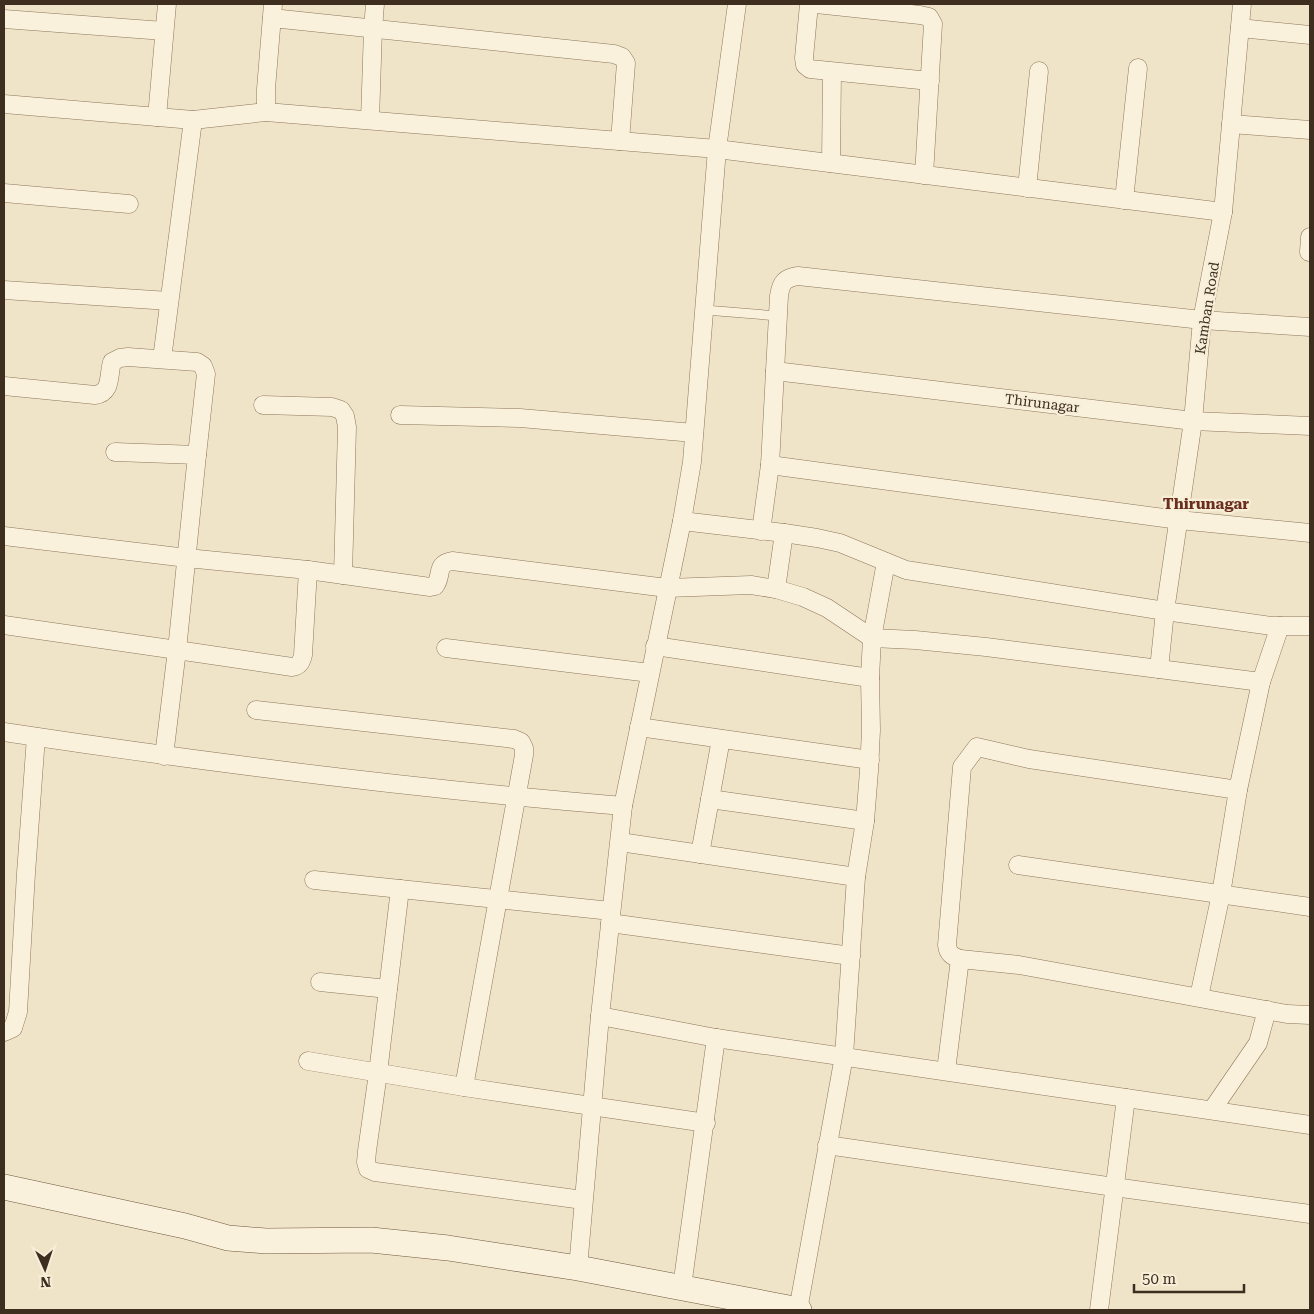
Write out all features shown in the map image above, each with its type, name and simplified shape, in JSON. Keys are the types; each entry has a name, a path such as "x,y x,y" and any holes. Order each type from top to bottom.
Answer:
{"main road":[{"path":"4,1187 185,1226 228,1238 266,1241 371,1240 448,1248 682,1286 798,1310"}],"street":[{"path":"157,117 167,4"},
{"path":"370,120 375,4"},
{"path":"578,1268 600,1016 623,806 682,521 692,462 717,149 737,4"},
{"path":"808,4 805,65 810,69 930,81"},
{"path":"816,4 931,10 934,31 924,175"},
{"name":"Kamban Road","path":"1159,669 1165,611 1194,421 1202,320 1223,212 1242,4"},
{"path":"266,112 272,11 373,29 614,54 622,57 626,63 620,141"},
{"path":"4,19 164,31"},
{"path":"1240,28 1310,34"},
{"path":"1124,200 1138,68"},
{"path":"1027,188 1039,71"},
{"path":"831,163 832,72"},
{"path":"4,104 194,120 266,112 717,149 1223,212"},
{"path":"162,359 194,120"},
{"path":"1231,124 1310,130"},
{"path":"4,193 129,204"},
{"path":"761,531 770,466 780,284 787,278 798,276 1202,320 1310,327"},
{"path":"4,290 169,301"},
{"path":"4,386 96,395 102,394 106,390 112,362 120,358 197,362 203,366 206,374 164,756"},
{"name":"Thirunagar","path":"775,371 1194,421 1310,426"},
{"path":"262,405 332,407 341,410 345,416 343,574"},
{"path":"400,415 520,418 694,433"},
{"path":"115,452 197,455"},
{"path":"770,466 1179,520 1310,533"},
{"path":"682,521 784,533 840,543 906,570 1165,611 1280,626 1310,626"},
{"path":"776,589 784,533"},
{"path":"4,536 343,574 430,587 435,586 439,581 440,568 446,562 452,561 667,588 751,585 776,589 803,597 827,608 872,638 986,647 1261,682"},
{"path":"798,1310 844,1056 856,877 865,821 870,760 872,638 886,562"},
{"path":"4,625 292,667 298,666 302,662 303,655 308,570"},
{"path":"1199,997 1221,894 1238,790 1261,682 1280,626"},
{"path":"655,646 870,678"},
{"path":"446,648 650,673"},
{"path":"256,710 514,739 521,742 524,748 524,755 464,1087"},
{"path":"639,727 870,760"},
{"path":"4,732 164,756 515,797 623,806"},
{"path":"4,1032 13,1028 18,1012 36,737"},
{"path":"700,854 721,739"},
{"path":"1238,790 1029,760 977,747 962,767 947,950 951,956 960,959 1019,965 1287,1014 1310,1015"},
{"path":"710,799 865,821"},
{"path":"620,842 856,877"},
{"path":"1018,865 1310,907"},
{"path":"314,880 497,899 851,956"},
{"path":"400,889 367,1151 366,1162 368,1169 375,1172 583,1200"},
{"path":"946,1071 960,959"},
{"path":"320,982 388,990"},
{"path":"1212,1110 1258,1043 1267,1010"},
{"path":"600,1016 716,1038 1310,1125"},
{"path":"682,1286 706,1123 716,1038"},
{"path":"308,1061 464,1087 706,1123"},
{"path":"1099,1310 1126,1098"},
{"path":"828,1144 1310,1214"}],"lane":[{"path":"705,310 778,316"}],"district":[{"name":"Thirunagar","path":"1206,504"}]}
